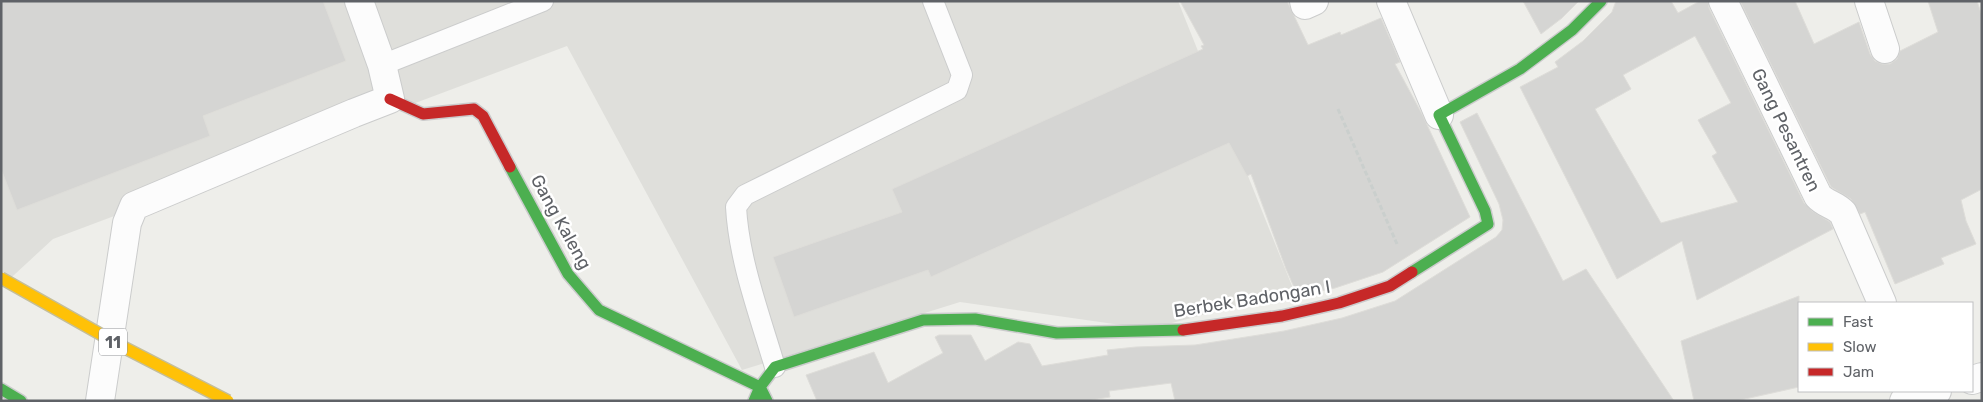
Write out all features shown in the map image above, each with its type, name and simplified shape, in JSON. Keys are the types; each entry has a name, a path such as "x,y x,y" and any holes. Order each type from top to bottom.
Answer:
{"main road":[{"path":"1439,115 1520,69 1572,30 1601,1"},
{"name":"Gang Kaleng","path":"390,99 423,114 474,109 483,116 568,274 599,310 760,387"},
{"name":"Berbek Badongan I","path":"775,368 923,320 975,319 1056,333 1193,330 1282,316 1339,303 1390,286 1488,224 1485,211 1439,115"},
{"name":"11","path":"1,278 125,348 228,401"},
{"path":"754,401 760,387 775,368"},
{"path":"760,387 767,401"},
{"path":"1,389 21,401"}],"street":[{"path":"100,401 127,223 134,206 354,112 390,99 382,65 359,1"},
{"path":"1391,1 1439,115"},
{"name":"Gang Pesantren","path":"1723,1 1818,196 1843,213 1882,302"},
{"path":"1868,1 1885,49"},
{"path":"1926,394 1950,401"}],"lane":[{"path":"382,65 543,1"},
{"path":"775,368 750,280 737,222 736,207 745,195 957,90 962,75 932,1"}],"path":[{"path":"1338,109 1410,274"}],"shaded area":[{"path":"1,1 1178,1 1294,291 1149,329 960,302 742,370 567,46 53,239 1,287"}],"building":[{"path":"1,1 323,1 346,61 203,116 210,136 17,210 1,169"},
{"path":"1180,1 1287,1 1308,45 1340,32 1341,35 1381,18 1400,62 1395,64 1422,114 1470,217 1383,272 1335,288 1298,296 1251,174 1247,176 1229,143 931,277 928,270 794,317 773,257 902,212 892,189 1203,49 1201,46 1204,45"},
{"path":"1523,1 1579,1 1562,18 1541,34"},
{"path":"1616,1 1671,1 1678,13 1700,1 1708,1 1709,8 1804,203 1812,211 1830,222 1833,229 1697,300 1682,241 1617,279 1520,87 1558,67 1555,62 1583,41 1612,12","holes":["1695,36 1731,103 1698,120 1717,153 1712,156 1738,202 1661,223 1595,109 1631,89 1623,75"]},
{"path":"1740,1 1795,1 1814,44 1859,22 1870,54 1875,61 1882,64 1890,64 1897,59 1900,51 1938,32 1928,1 1977,1 1982,16 1982,189 1961,200 1966,221 1976,244 1941,258 1944,264 1895,284 1865,212 1860,214 1851,199 1831,187"},
{"path":"1477,113 1563,281 1586,269 1674,401 1175,401 1171,383 1109,391 1110,397 1085,401 817,401 806,375 874,352 888,383 943,353 935,337 939,335 971,335 985,361 1018,342 1030,344 1042,366 1108,355 1107,350 1195,345 1284,331 1342,318 1395,301 1496,237 1502,230 1503,220 1499,204 1460,122"},
{"path":"1799,296 1798,387 1736,401 1694,401 1681,341"}],"traffic: fast":[{"path":"1412,272 1488,224 1485,211 1439,115 1520,69 1572,30 1601,1"},
{"path":"510,167 568,274 599,310 760,387 767,401"},
{"path":"754,401 760,387 775,367 923,320 975,319 1057,333 1183,330"},
{"path":"1,389 21,401"}],"traffic: jam":[{"path":"390,99 423,114 474,109 483,116 510,167"},
{"path":"1183,330 1282,316 1339,303 1390,286 1412,272"}],"traffic: slow":[{"path":"1,278 125,348 228,401"}]}
